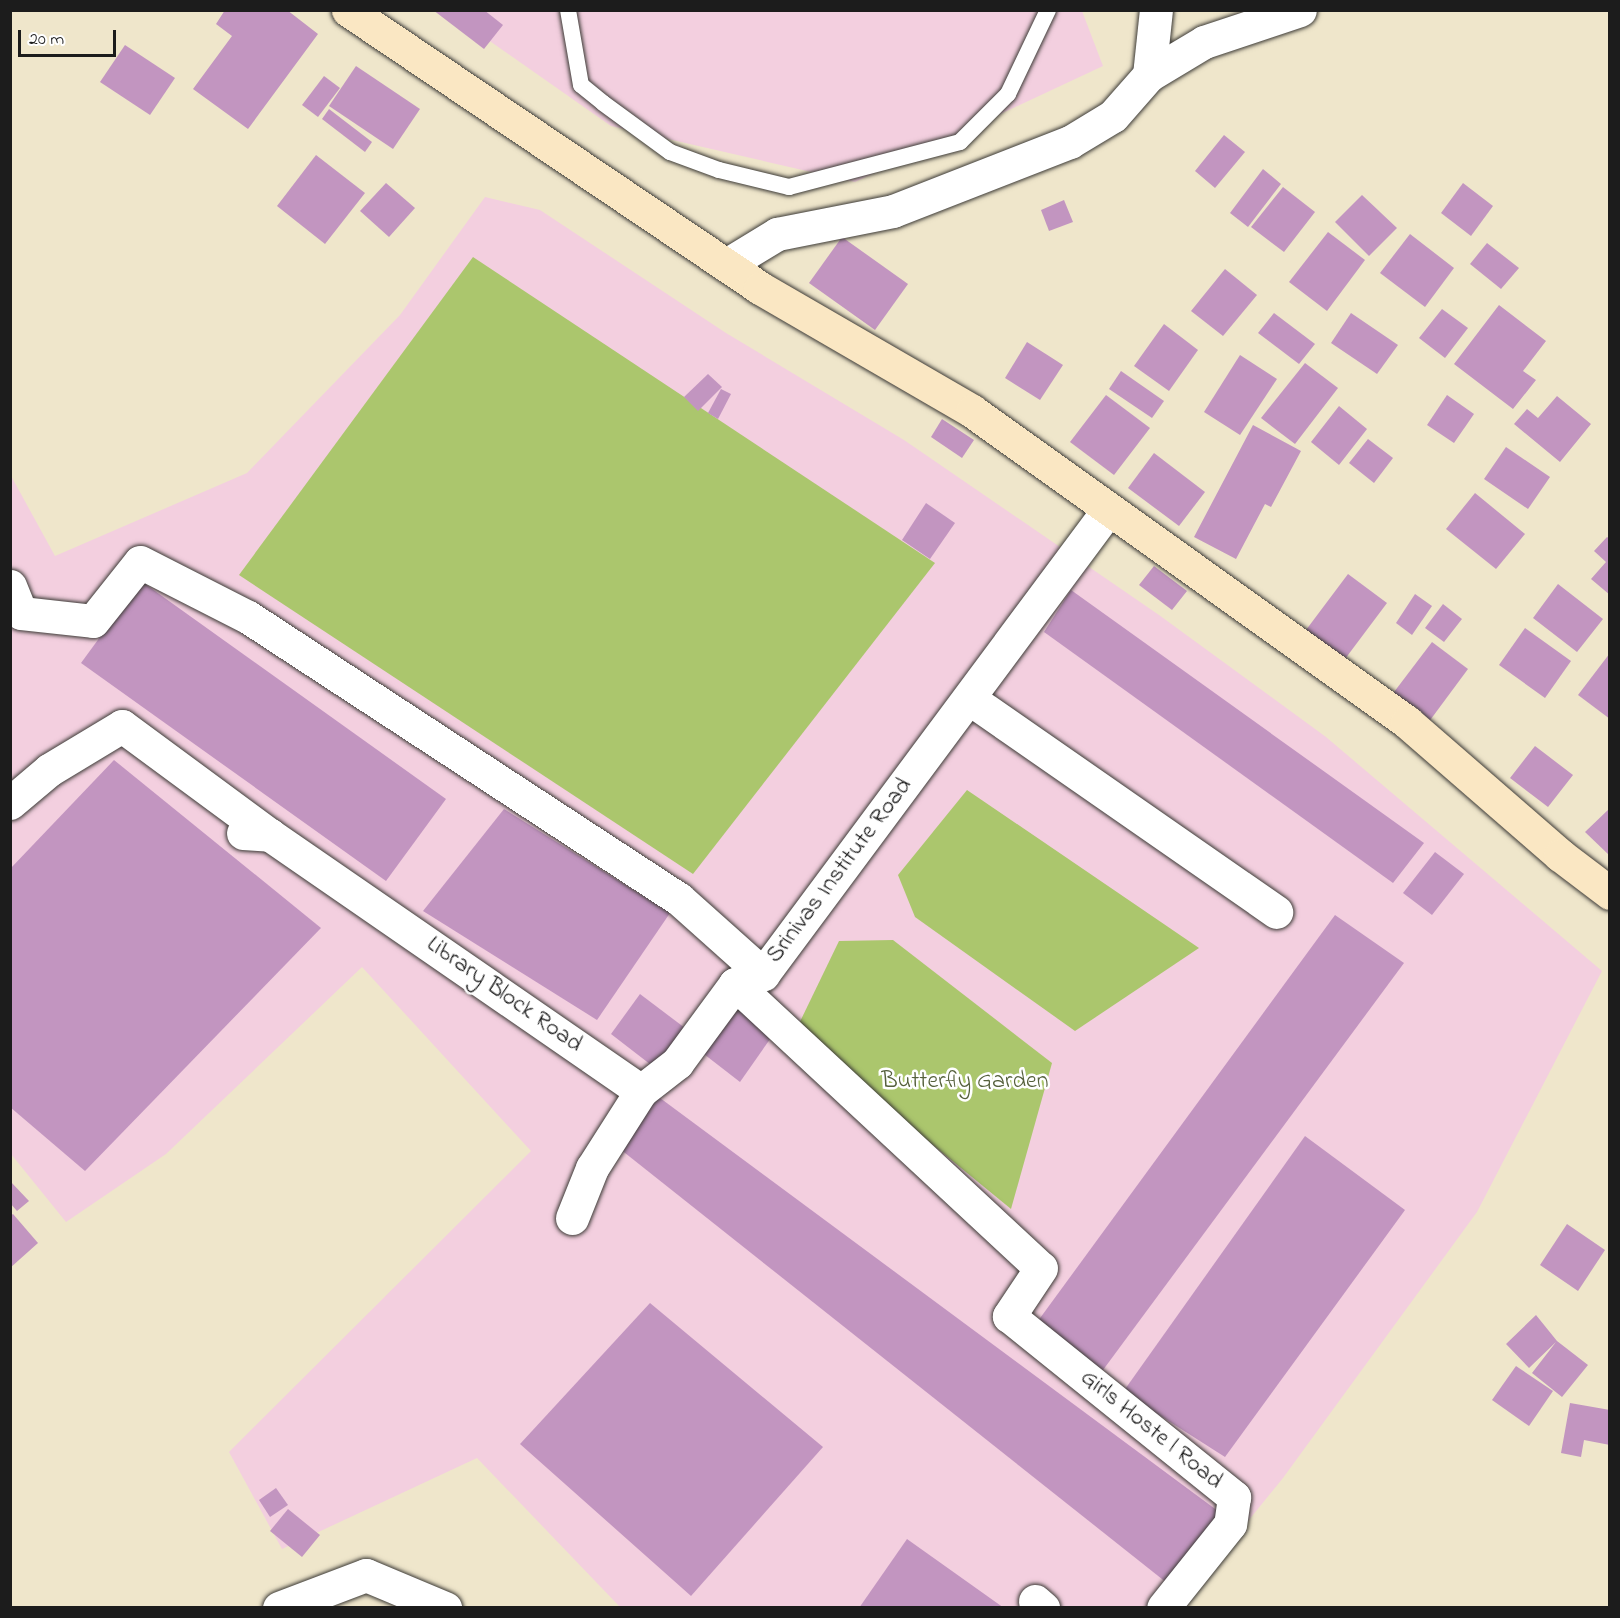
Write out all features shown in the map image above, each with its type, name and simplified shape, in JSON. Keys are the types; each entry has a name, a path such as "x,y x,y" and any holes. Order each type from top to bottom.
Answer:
{"main road":[{"path":"348,10 726,265 972,411 1407,722 1560,855 1610,893"}],"street":[{"path":"1149,75 1156,10"},
{"path":"726,265 777,234 893,211 1070,142 1113,116 1149,75 1204,42 1300,10"},
{"name":"Srinivas Institute Road","path":"749,979 970,699 1108,510"},
{"path":"10,586 21,613 93,621 140,562 239,612 679,899 749,979 677,1062 641,1091 592,1168 572,1218"},
{"path":"970,699 1276,912"},
{"name":"Library Block Road","path":"10,803 49,770 122,726 256,834 641,1091"},
{"name":"Girls Hoste l Road","path":"749,979 1041,1268 1009,1316 1234,1497 1230,1524 1163,1608"},
{"path":"279,1608 366,1575 445,1608"}],"lane":[{"path":"568,10 580,85 670,152 719,170 789,188 960,142 1008,94 1048,10"}],"shaded area":[{"path":"447,11 1082,11 1103,66 855,182 611,126"},
{"path":"485,197 540,210 726,333 904,440 1159,615 1326,737 1602,971 1477,1212 1283,1478 1178,1607 620,1607 477,1458 282,1549 229,1452 531,1151 362,967 166,1154 66,1222 11,1154 10,474 55,556 247,473 400,315"}],"green space":[{"path":"473,257 935,563 693,874 239,575"},
{"name":"Butterfly Garden","path":"967,790 1199,948 1075,1031 915,917 898,875"},
{"name":"Butterfly Garden","path":"893,940 1052,1063 1011,1209 795,1032 839,941"}],"building":[{"path":"225,10 287,10 318,34 248,129 193,89 232,36 216,24"},
{"path":"433,10 484,10 503,25 484,49"},
{"path":"125,45 175,78 150,115 100,82"},
{"path":"356,66 420,109 393,149 329,106"},
{"path":"324,76 340,88 318,117 302,105"},
{"path":"329,109 372,142 365,152 322,119"},
{"path":"1224,135 1245,152 1215,188 1195,171"},
{"path":"316,155 365,193 325,244 277,206"},
{"path":"1263,169 1281,184 1248,227 1230,213"},
{"path":"386,183 415,208 389,237 360,211"},
{"path":"1463,183 1493,206 1471,236 1441,213"},
{"path":"1283,187 1315,212 1284,252 1251,227"},
{"path":"1362,195 1397,228 1369,256 1335,222"},
{"path":"1064,200 1073,222 1049,231 1041,210"},
{"path":"1328,232 1365,260 1327,311 1289,282"},
{"path":"1410,234 1454,268 1425,307 1380,273"},
{"path":"842,237 908,284 875,330 809,283"},
{"path":"1487,243 1519,268 1501,289 1470,264"},
{"path":"1225,269 1257,295 1223,336 1191,311"},
{"path":"1499,305 1546,341 1523,371 1536,380 1513,409 1454,364"},
{"path":"1442,309 1468,328 1445,358 1419,338"},
{"path":"1274,313 1315,344 1299,364 1258,333"},
{"path":"1351,313 1398,345 1377,374 1331,343"},
{"path":"1164,324 1198,350 1169,391 1134,366"},
{"path":"1027,342 1063,365 1040,400 1005,378"},
{"path":"1240,355 1277,379 1240,435 1204,412"},
{"path":"1305,363 1338,388 1295,444 1261,418"},
{"path":"1121,371 1164,401 1152,418 1109,389"},
{"path":"708,374 722,387 698,411 684,397"},
{"path":"721,389 731,394 718,419 708,413"},
{"path":"1106,395 1150,428 1114,475 1070,442"},
{"path":"1447,395 1474,414 1454,443 1427,425"},
{"path":"1557,396 1591,424 1560,462 1514,424 1527,409 1538,418"},
{"path":"1339,406 1367,429 1339,465 1311,442"},
{"path":"942,419 974,440 962,458 931,437"},
{"path":"1253,425 1301,451 1271,507 1265,504 1236,559 1194,537"},
{"path":"1368,439 1393,458 1374,483 1349,463"},
{"path":"1506,447 1550,477 1528,509 1484,479"},
{"path":"1154,453 1205,492 1179,526 1128,488"},
{"path":"1475,493 1525,534 1496,569 1446,529"},
{"path":"926,503 955,523 930,559 902,540"},
{"path":"1607,537 1610,539 1610,595 1591,579 1606,562 1594,551"},
{"path":"1154,566 1187,591 1172,610 1139,585"},
{"path":"1348,574 1387,603 1345,659 1306,630"},
{"path":"141,581 446,799 386,881 81,663"},
{"path":"1558,584 1603,619 1577,652 1533,618"},
{"path":"1071,590 1424,843 1393,883 1044,632"},
{"path":"1415,594 1432,606 1412,635 1396,623"},
{"path":"1443,604 1462,619 1444,642 1425,628"},
{"path":"1525,628 1571,661 1545,698 1499,665"},
{"path":"1432,642 1468,669 1428,723 1391,696"},
{"path":"1610,653 1610,719 1578,695"},
{"path":"1535,746 1573,775 1548,807 1510,778"},
{"path":"114,760 321,928 85,1171 10,1107 10,869"},
{"path":"1610,808 1610,856 1585,832"},
{"path":"504,809 670,913 597,1020 423,911"},
{"path":"1435,852 1464,874 1432,915 1403,893"},
{"path":"1335,915 1404,963 1103,1370 1035,1325"},
{"path":"640,994 685,1028 655,1068 611,1034"},
{"path":"736,1000 775,1032 740,1082 700,1051"},
{"path":"656,1095 1226,1517 1167,1583 620,1149"},
{"path":"1305,1136 1405,1210 1225,1457 1123,1392"},
{"path":"10,1181 29,1201 17,1211 10,1203"},
{"path":"13,1214 38,1243 10,1268 10,1216"},
{"path":"1567,1224 1605,1250 1578,1291 1540,1265"},
{"path":"650,1303 823,1447 691,1596 520,1444"},
{"path":"1536,1315 1557,1341 1588,1365 1562,1397 1532,1373 1556,1342 1529,1368 1506,1344"},
{"path":"1516,1366 1553,1391 1529,1426 1492,1400"},
{"path":"1570,1403 1610,1410 1610,1445 1584,1440 1581,1457 1561,1453"},
{"path":"276,1488 288,1505 270,1517 259,1500"},
{"path":"288,1509 320,1535 302,1557 270,1531"},
{"path":"907,1539 1004,1608 859,1608"}]}
